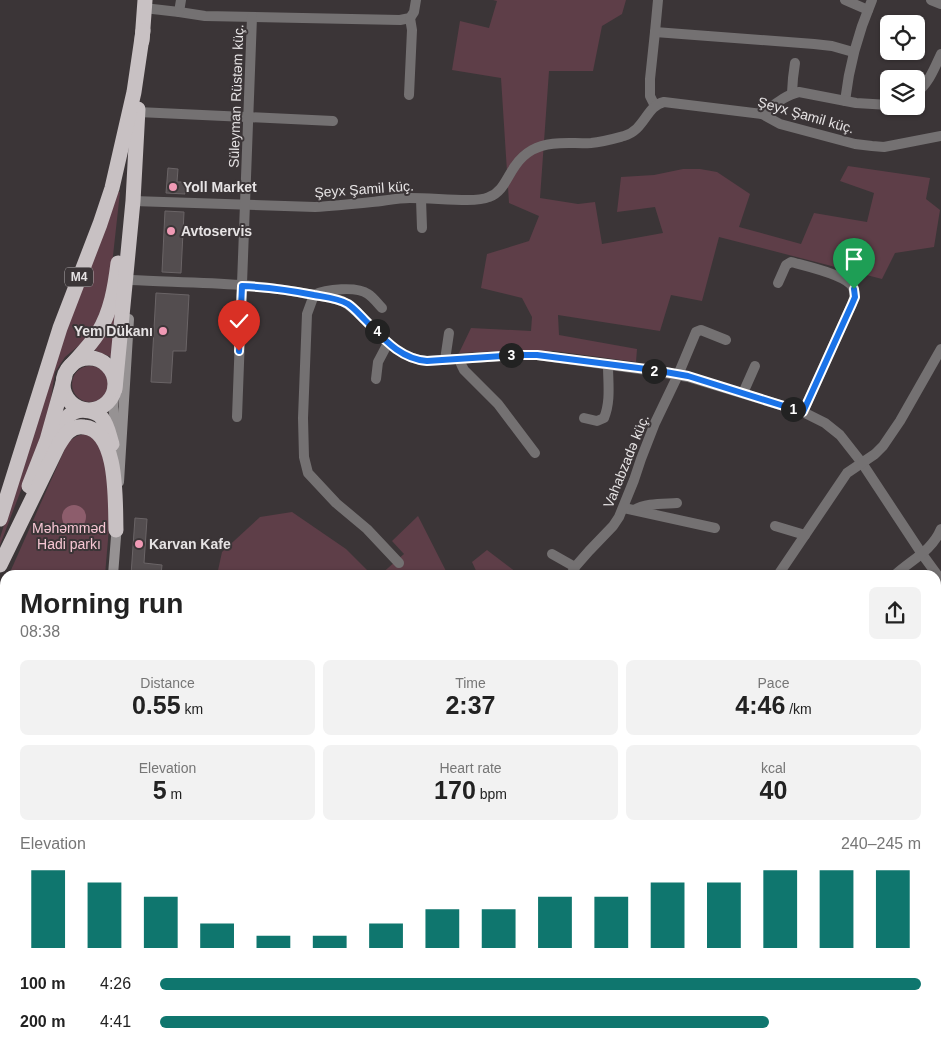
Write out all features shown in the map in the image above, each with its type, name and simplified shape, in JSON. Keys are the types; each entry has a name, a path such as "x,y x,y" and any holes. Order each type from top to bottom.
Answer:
{"highway":[{"name":"M4","path":"0,519 60,328 100,224 119,160 134,92 143,31 144,4"},
{"path":"0,563 65,418 73,412 94,410 102,407 113,396 115,389 133,201 143,31"},
{"path":"0,563 47,440 66,372 97,334 105,321 110,304 116,282 134,92"},
{"path":"115,389 115,381 109,367 103,362 88,358 74,363 66,372 63,384 67,398 73,404 79,408 96,413 106,425 112,445 117,479 116,530"},
{"path":"0,563 58,446 69,430 84,426 100,433 105,441 117,479"}],"main road":[{"path":"117,479 126,383 133,201"},
{"path":"115,389 113,407 119,451 117,479"},
{"path":"113,570 116,530"}],"street":[{"path":"179,12 181,0"},
{"path":"410,95 412,30 410,18 414,12 416,0"},
{"path":"655,106 650,96 650,79 658,0"},
{"path":"844,0 870,5 853,52 845,101"},
{"path":"931,0 941,4"},
{"path":"144,4 205,16 400,20 410,18"},
{"name":"Süleyman Rüstəm küç.","path":"237,417 252,17"},
{"path":"655,32 814,44 832,46 853,52"},
{"path":"925,84 931,77 941,54"},
{"path":"792,93 795,63"},
{"path":"762,114 792,93 805,92 845,101 880,105"},
{"name":"Şeyx Şamil küç.","path":"133,201 323,207 397,199 486,199 501,190 516,165 531,150 540,146 568,142 603,142 627,135 639,127 655,106 664,102 762,114 780,124 855,144 884,147 941,136"},
{"path":"138,112 333,121"},
{"path":"421,199 422,228"},
{"path":"778,283 786,264 791,262 836,275 846,280 854,289 855,297 803,412"},
{"path":"130,280 270,288 331,298 348,305 388,343 400,352 418,360 537,355 608,364 697,379 803,412 825,423 840,435 862,463 934,570"},
{"path":"382,308 369,294 362,291 338,289 314,295 307,314 303,418 304,457 308,473 336,503 367,529 399,563"},
{"name":"Vahabzadə küç.","path":"574,570 628,509 648,441 696,332 701,330 726,340"},
{"path":"445,360 449,333"},
{"path":"376,379 378,362 388,343"},
{"path":"781,570 847,474 883,446 900,421 941,348"},
{"path":"459,358 464,370 493,399 535,453"},
{"path":"584,418 597,421 604,418 608,408 609,397 608,364"},
{"path":"743,393 755,366"},
{"path":"628,509 677,503"},
{"path":"628,509 715,528"},
{"path":"774,526 805,535"},
{"path":"900,570 929,549 936,541 941,529"},
{"path":"552,554 572,570"}],"green space":[{"path":"493,0 626,0 622,14 602,26 593,71 549,71 540,198 578,204 595,202 602,244 663,233 655,207 617,212 621,177 654,175 683,169 700,169 717,172 750,194 739,227 801,244 814,213 867,222 874,193 840,181 848,166 930,178 926,199 940,210 934,247 895,253 882,279 719,237 702,301 671,295 660,331 558,315 559,335 637,349 636,362 554,351 459,353 471,328 531,331 532,317 522,298 481,288 487,254 529,241 539,216 509,203 501,78 452,70 460,21 489,28 497,1"},
{"path":"120,192 110,283 104,306 94,327 83,342 65,357 55,372 49,411 0,545 0,538 52,367 116,193"},
{"path":"120,285 111,357 94,350"},
{"path":"90,366 97,367 103,371 107,377 107,391 103,397 97,401 90,402 83,401 77,397 73,391 72,384 73,377 77,371 83,367"},
{"name":"Məhəmməd Hadi parkı","path":"84,434 94,436 108,468 109,528 105,570 11,570 68,442"},
{"path":"292,512 346,549 367,570 218,570 222,552 260,517"},
{"path":"418,516 445,570 386,570 404,554 392,541"},
{"path":"487,550 513,570 476,570 472,562"}],"shaded area":[{"path":"74,505 83,508 86,517 83,526 74,529 65,526 62,517 65,508"}],"building":[{"path":"168,168 178,169 177,182 186,182 185,194 166,193"},
{"path":"165,211 184,212 181,273 162,272"},
{"path":"156,293 189,295 186,351 173,351 171,383 151,382"},
{"path":"135,518 147,519 144,563 162,565 162,570 131,570"}],"place":[{"name":"Yoll Market","path":"173,187"},
{"name":"Avtoservis","path":"171,231"},
{"name":"Yem Dükanı","path":"163,331"},
{"name":"Karvan Kafe","path":"139,544"}],"route":[{"path":"239,351 242,286 270,288 331,298 342,302 355,310 388,343 400,352 418,360 537,355 654,370 688,376 803,412 855,297 854,289"}]}
